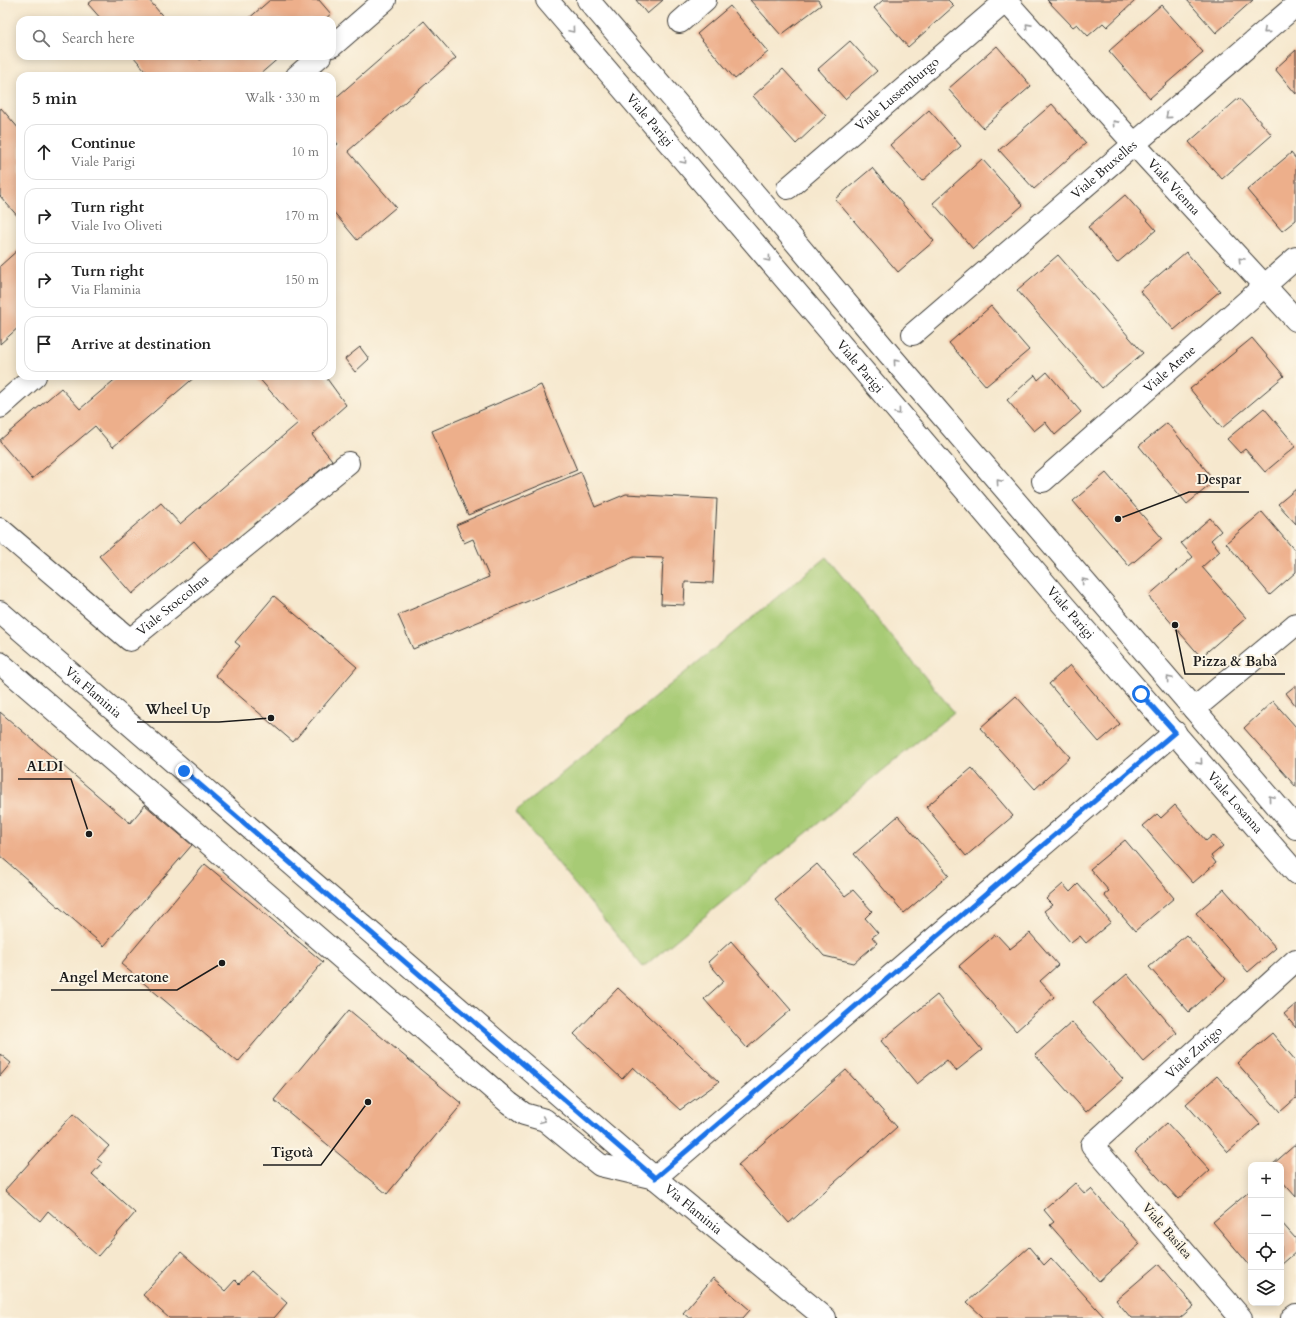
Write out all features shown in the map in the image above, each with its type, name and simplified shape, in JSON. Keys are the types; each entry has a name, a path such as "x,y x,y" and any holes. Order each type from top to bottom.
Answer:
{"street":[{"path":"336,42 384,0"},
{"name":"Viale Parigi","path":"547,0 1058,600 1175,732"},
{"path":"588,0 761,201 894,360 1296,828"},
{"path":"680,22 705,0"},
{"name":"Viale Vienna","path":"1006,0 1296,320"},
{"name":"Viale Lussemburgo","path":"788,188 1006,0"},
{"name":"Viale Bruxelles","path":"913,334 1296,6"},
{"path":"302,72 315,60"},
{"name":"Viale Atene","path":"1043,481 1296,258"},
{"path":"0,407 30,380"},
{"name":"Viale Stoccolma","path":"0,529 130,640 348,463"},
{"name":"Via Flaminia","path":"0,612 655,1178 825,1318"},
{"path":"1194,709 1296,624"},
{"path":"0,662 509,1103 524,1114 546,1120 600,1165 655,1178 1175,732"},
{"name":"Viale Losanna","path":"1175,732 1296,873"},
{"name":"Viale Zurigo","path":"1092,1145 1296,960"},
{"name":"Viale Basilea","path":"1092,1145 1241,1318"},
{"path":"1292,1318 1296,1315"}],"green space":[{"path":"826,557 954,712 643,967 515,812"}],"building":[{"path":"93,0 149,0 163,16 98,16 88,4"},
{"path":"270,0 319,0 331,14 328,16 252,16"},
{"path":"636,0 663,0 647,14"},
{"path":"750,0 818,0 821,5 781,35"},
{"path":"883,0 948,0 954,6 908,47 874,8"},
{"path":"1047,0 1136,0 1107,27 1103,23 1088,36 1077,24 1073,27"},
{"path":"1187,0 1253,0 1216,33"},
{"path":"1161,5 1203,52 1150,98 1109,51"},
{"path":"730,6 768,52 735,79 697,34"},
{"path":"424,21 456,58 348,151 396,207 357,240 336,215 336,146 338,144 336,142 336,98"},
{"path":"850,41 877,71 845,99 818,69"},
{"path":"997,46 1031,86 983,128 948,89"},
{"path":"1296,50 1296,94 1275,69"},
{"path":"136,60 276,60 263,72 147,72"},
{"path":"783,69 826,116 796,144 753,96"},
{"path":"1239,98 1272,135 1222,179 1189,142"},
{"path":"1052,104 1086,143 1034,189 999,150"},
{"path":"1,108 16,125 16,214 0,196"},
{"path":"929,110 961,146 922,181 890,145"},
{"path":"1291,153 1296,159 1296,220 1282,231 1247,190"},
{"path":"982,159 1023,205 973,249 933,203"},
{"path":"872,168 934,241 898,272 835,199"},
{"path":"1125,195 1156,230 1117,263 1088,227"},
{"path":"16,252 16,330 0,344 0,266"},
{"path":"1186,252 1220,291 1174,330 1140,291"},
{"path":"1058,255 1143,353 1102,388 1017,290"},
{"path":"991,306 1029,350 986,386 949,343"},
{"path":"1252,338 1284,376 1222,428 1190,389"},
{"path":"360,347 369,359 355,372 345,359"},
{"path":"1047,372 1081,412 1055,435 1045,422 1034,431 1007,400 1035,375 1038,380"},
{"path":"114,380 191,380 113,447 95,426 32,479 0,442 0,440 61,388 80,409"},
{"path":"260,380 328,380 346,405 312,435 332,460 212,562 194,541 132,594 99,556 161,503 180,524 298,423"},
{"path":"541,385 577,470 468,515 432,431"},
{"path":"1264,408 1296,446 1265,472 1245,449 1240,453 1227,439"},
{"path":"1167,423 1215,481 1187,504 1139,446"},
{"path":"581,472 595,507 626,494 717,499 713,583 685,582 684,605 661,604 663,558 634,557 413,649 398,615 489,577 473,539 464,543 456,525"},
{"path":"1106,473 1162,538 1129,566 1073,501"},
{"path":"1296,489 1296,524 1278,504"},
{"path":"1262,512 1296,552 1296,572 1270,595 1226,543"},
{"path":"1210,518 1221,531 1211,540 1220,551 1202,567 1246,618 1201,657 1148,596 1193,557 1181,543"},
{"path":"274,596 357,667 293,742 215,675 240,646 235,642"},
{"path":"1070,665 1120,724 1099,742 1049,684"},
{"path":"1296,685 1296,706 1286,693"},
{"path":"1016,696 1070,757 1035,789 980,728"},
{"path":"1273,701 1296,727 1296,787 1244,728"},
{"path":"0,712 130,823 145,805 192,845 104,946 0,856"},
{"path":"972,768 1013,816 966,856 926,807"},
{"path":"1175,805 1206,841 1213,835 1223,846 1211,856 1216,863 1193,883 1143,826 1157,814 1161,818"},
{"path":"898,816 949,875 904,913 854,854"},
{"path":"1125,840 1174,898 1135,931 1104,895 1109,891 1090,869"},
{"path":"205,864 323,962 238,1062 121,964"},
{"path":"817,864 845,896 853,890 872,911 865,918 878,933 872,937 877,943 854,963 824,956 775,900"},
{"path":"1063,884 1070,892 1078,884 1111,922 1086,943 1080,936 1071,943 1044,911 1052,905 1046,899"},
{"path":"1224,889 1276,948 1248,972 1196,913"},
{"path":"1030,933 1058,965 1040,981 1054,997 1016,1031 959,966 996,934 1010,949"},
{"path":"1186,935 1226,979 1189,1012 1149,967"},
{"path":"731,941 791,1010 747,1048 704,999 724,981 708,962"},
{"path":"1127,974 1177,1033 1144,1062 1093,1003"},
{"path":"618,988 719,1082 680,1110 633,1067 622,1079 574,1034"},
{"path":"937,995 982,1050 956,1071 947,1060 917,1084 881,1041"},
{"path":"1296,1004 1296,1028 1284,1014"},
{"path":"349,1010 462,1104 387,1194 274,1100"},
{"path":"1072,1022 1123,1079 1086,1112 1035,1055"},
{"path":"1272,1033 1296,1061 1296,1098 1280,1112 1237,1063"},
{"path":"0,1054 11,1063 0,1076"},
{"path":"846,1070 897,1127 789,1223 738,1165"},
{"path":"1217,1076 1260,1124 1228,1152 1186,1104"},
{"path":"73,1114 109,1146 97,1159 102,1163 92,1174 135,1213 98,1256 48,1211 40,1221 5,1190"},
{"path":"1167,1123 1210,1170 1178,1199 1135,1152"},
{"path":"1296,1144 1296,1197 1284,1183 1284,1162 1275,1162"},
{"path":"1075,1183 1085,1194 1091,1189 1140,1244 1099,1281 1050,1225 1054,1222 1044,1210"},
{"path":"1248,1193 1248,1263 1213,1222"},
{"path":"1284,1225 1296,1239 1296,1252 1284,1262"},
{"path":"1029,1247 1044,1265 1051,1258 1105,1318 984,1318 967,1302"},
{"path":"181,1252 225,1291 235,1280 239,1284 251,1271 287,1303 274,1318 169,1318 143,1295"},
{"path":"1158,1264 1194,1306 1180,1318 1131,1318 1116,1300"},
{"path":"713,1278 750,1310 743,1318 689,1318 683,1313"}],"place":[{"name":"Despar","path":"1118,519"},
{"name":"Pizza & Babà","path":"1175,625"},
{"name":"Wheel Up","path":"271,718"},
{"name":"ALDI","path":"89,834"},
{"name":"Angel Mercatone","path":"222,963"},
{"name":"Tigotà","path":"368,1102"}],"route":[{"path":"184,771 655,1178 1175,732 1141,694"}]}
